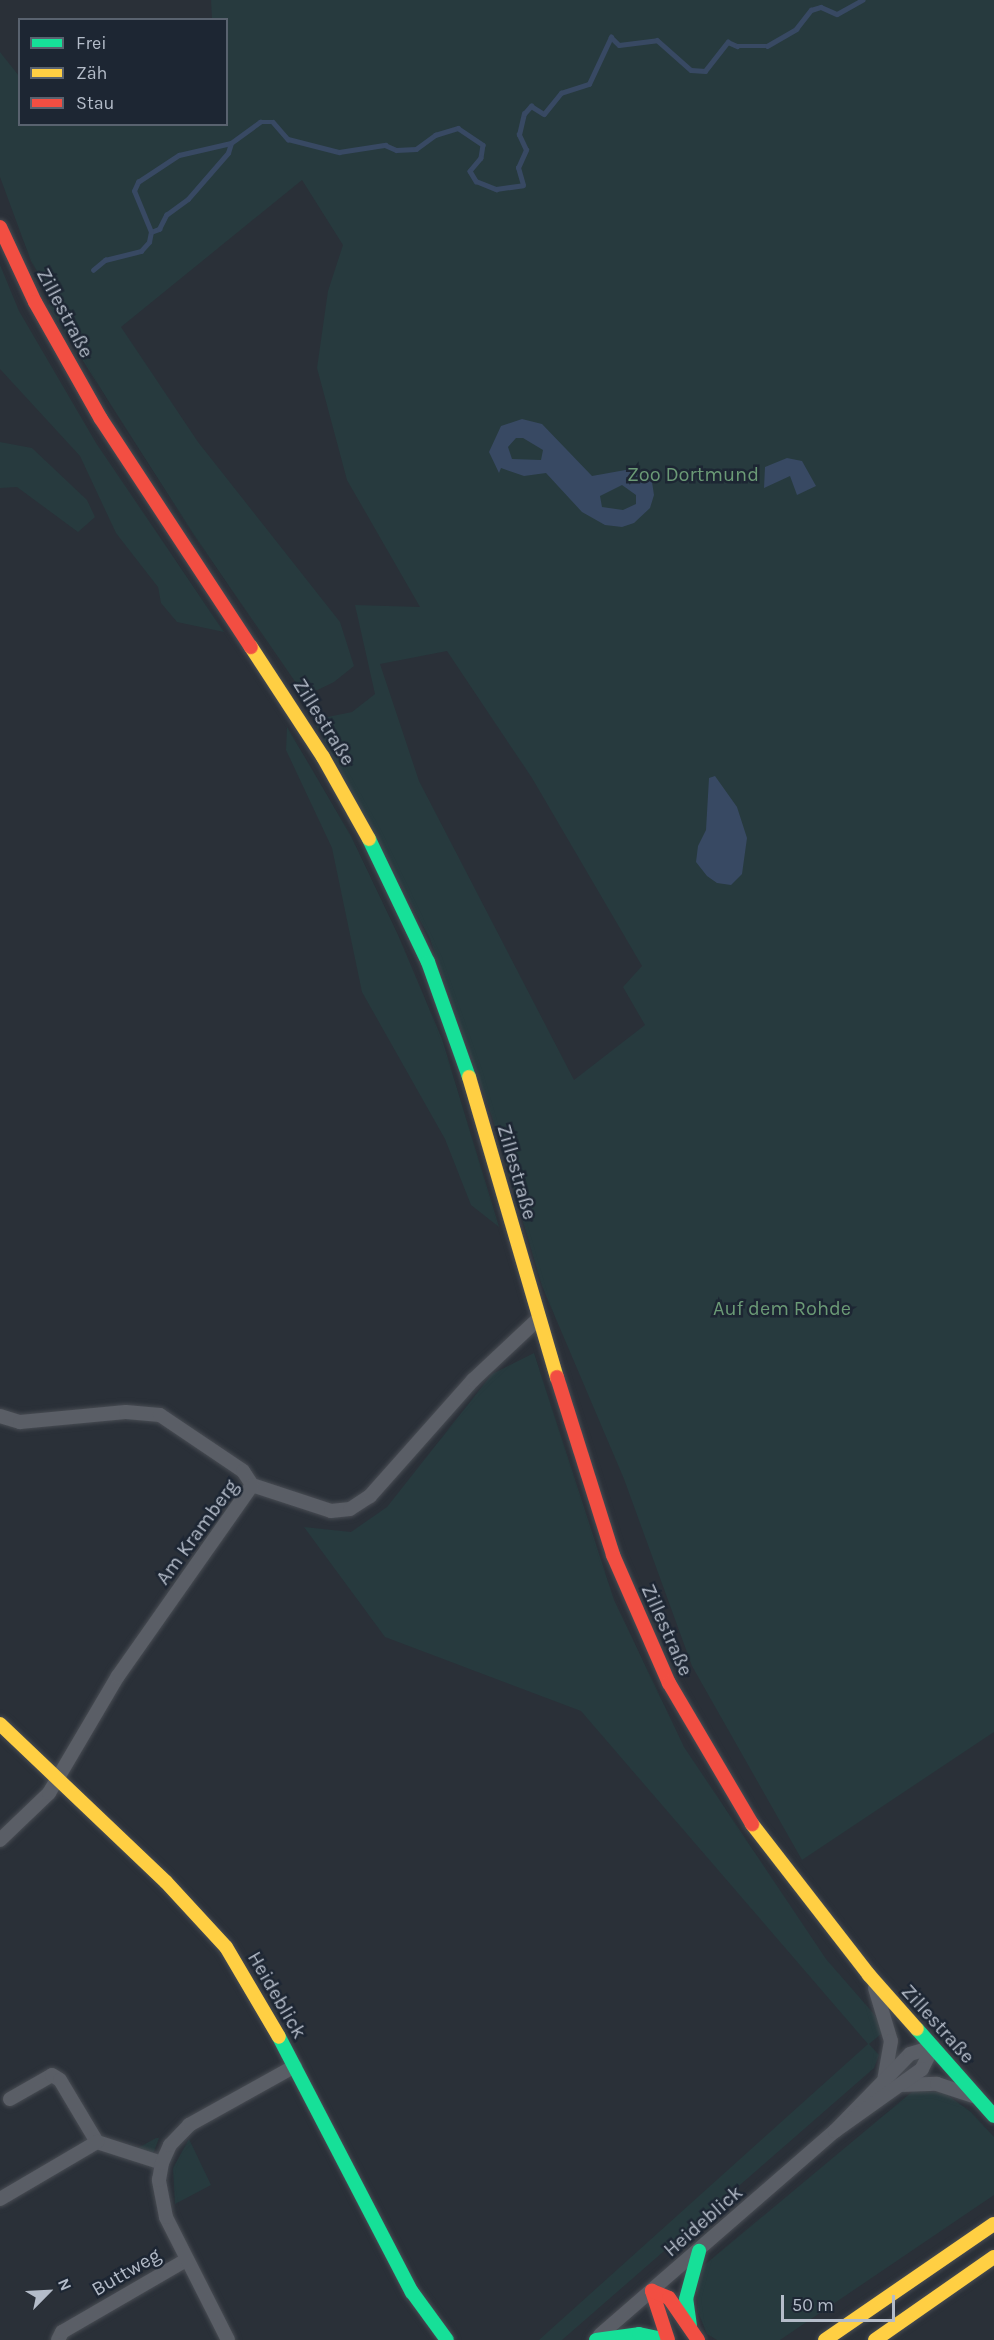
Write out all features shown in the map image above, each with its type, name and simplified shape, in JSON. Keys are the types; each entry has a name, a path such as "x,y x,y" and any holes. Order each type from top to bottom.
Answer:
{"main road":[{"name":"Zillestraße","path":"0,227 35,302 101,419 323,757 390,876 454,1031 538,1319 612,1555 669,1683 741,1809 787,1874 869,1975 994,2116"},
{"name":"Heideblick","path":"0,1724 166,1882 226,1947 295,2067 407,2283 447,2340"},
{"path":"825,2340 994,2224"},
{"path":"695,2335 686,2300 699,2252"},
{"path":"875,2340 994,2257"},
{"path":"652,2291 669,2298 695,2335"},
{"path":"595,2340 639,2334 668,2340 652,2291"}],"street":[{"name":"Am Kramberg","path":"0,1840 49,1793 118,1676 252,1485 331,1511 350,1509 370,1496 473,1380 538,1319"},
{"path":"0,1416 20,1422 126,1412 160,1415 243,1471 252,1485"},
{"path":"869,1975 883,2006 891,2041 884,2080"},
{"name":"Heideblick","path":"595,2340 699,2252 835,2131 910,2054 933,2047"},
{"name":"Heideblick","path":"835,2131 922,2069 933,2047"},
{"path":"228,2340 186,2260 163,2206 159,2180 162,2163 170,2145 189,2125 295,2067"},
{"path":"10,2099 52,2075 60,2080 97,2142 162,2163"},
{"path":"900,2085 937,2084 977,2098"},
{"path":"0,2199 97,2142"},
{"name":"Buttweg","path":"58,2340 62,2332 186,2260"}],"green space":[{"path":"211,0 994,0 994,1732 802,1860 692,1666 624,1479 542,1286 492,1117 430,939 313,720 352,712 375,694 355,605 420,607 347,480 317,368 328,291 343,245 302,180 121,327 198,442 340,622 354,666 334,682 305,696 194,535 48,306 52,297 31,261 0,177 0,52 18,75 18,126 228,126 228,18 212,18","holes":["447,651 532,778 642,966 623,987 645,1025 574,1080 419,781 380,664"]},
{"path":"0,265 19,311 96,443 224,632 177,622 161,603 158,587 116,533 80,456 0,369"},
{"path":"0,442 32,448 87,500 95,517 78,532 17,487 0,488"},
{"path":"287,727 351,836 398,935 442,1039 499,1227 471,1205 445,1139 362,992 332,848 286,750"},
{"path":"534,1353 614,1600 684,1747 826,1959 887,2029 869,2044 879,2055 874,2068 562,2340 539,2340 868,2044 581,1711 385,1637 304,1527 351,1532 387,1507 492,1374"},
{"path":"913,2091 943,2092 971,2112 994,2137 994,2195 780,2340 717,2340 707,2334 698,2312 696,2272"},
{"path":"156,2138 159,2138 153,2154 138,2148"},
{"path":"189,2139 211,2185 175,2204 173,2168"}],"water":[{"path":"522,419 542,424 592,476 631,469 641,473 652,482 654,495 650,508 634,523 622,527 605,525 582,512 546,473 524,476 501,468 499,473 489,452 501,426","holes":["516,438 523,438 543,450 541,460 512,459 508,447","622,485 636,495 636,504 623,510 602,507 600,496"]},
{"path":"787,458 802,461 816,486 797,495 790,476 764,488 765,467"},
{"path":"715,776 737,807 747,838 742,874 731,885 717,883 707,876 696,862 698,846 706,830 709,778"}],"waterway":[{"path":"93,270 105,260 141,251 149,242 151,232 134,191 138,182 179,155 231,143 260,122 273,122 288,139 339,152 385,145 396,150 416,149 435,135 458,128 483,145 481,158 470,171 476,181 496,189 523,185 518,168 526,150 519,135 524,114 531,106 544,114 561,93 589,84 611,37 619,45 657,40 691,70 705,71 728,42 737,46 767,46 796,29 811,10 821,7 837,14 862,0"},
{"path":"151,232 159,229 166,215 188,199 228,153 231,143"}],"traffic: fast":[{"path":"369,839 428,962 469,1077"},
{"path":"917,2029 994,2116"},
{"path":"279,2037 412,2292 447,2340"},
{"path":"690,2326 686,2299 699,2251"},
{"path":"596,2340 639,2334 667,2340"}],"traffic: slow":[{"path":"251,647 323,757 369,839"},
{"path":"469,1077 557,1377"},
{"path":"0,1724 166,1882 226,1947 279,2037"},
{"path":"752,1824 869,1975 917,2029"},
{"path":"825,2340 994,2224"},
{"path":"875,2340 994,2257"}],"traffic: jam":[{"path":"0,227 35,302 101,419 251,647"},
{"path":"557,1377 613,1555 669,1683 752,1824"},
{"path":"668,2340 652,2291 669,2298 698,2340"}],"park label":[{"name":"Zoo Dortmund","path":"693,474"},
{"name":"Auf dem Rohde","path":"782,1308"}]}
